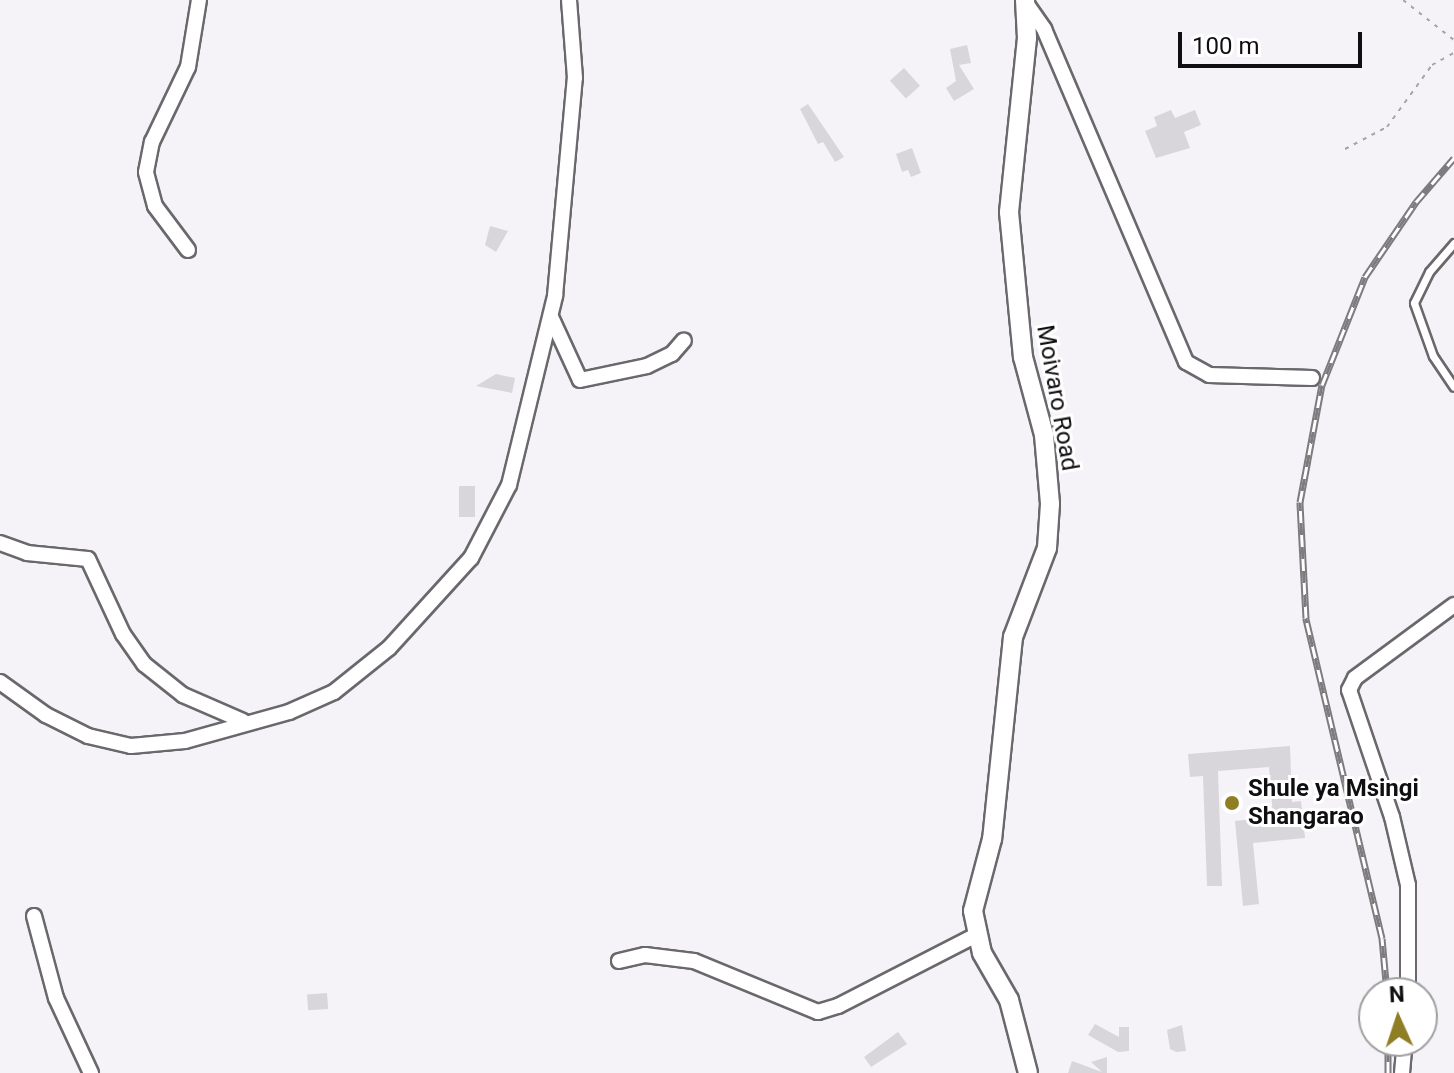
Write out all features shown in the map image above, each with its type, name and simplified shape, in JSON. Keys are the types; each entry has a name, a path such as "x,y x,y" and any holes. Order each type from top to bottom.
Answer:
{"street":[{"path":"188,250 155,206 146,172 152,142 188,67 199,0"},
{"path":"0,682 46,715 119,744 174,743 243,721 289,712 334,692 389,648 471,558 509,485 551,317 567,197 575,78 569,0"},
{"path":"1026,1 1044,29 1186,362 1209,375 1312,378"},
{"name":"Moivaro Road","path":"1026,1 1009,212 1023,357 1046,446 1050,504 1047,548 1013,637 992,839 974,902 976,935 1009,1000 1028,1073"},
{"path":"551,317 572,372 580,380 647,366 672,354 684,340"},
{"path":"0,543 27,553 88,559 123,634 144,664 183,695 243,721"},
{"path":"1409,977 1411,922 1403,863 1349,690 1355,678 1408,644 1454,605"},
{"path":"34,916 56,998 91,1073"},
{"path":"619,961 645,955 694,961 818,1012 838,1006 976,935"}],"lane":[{"path":"1454,243 1429,272 1414,303 1433,356 1454,387"}],"path":[{"path":"1403,0 1454,40"},
{"path":"1345,149 1387,127 1432,65 1454,53"}],"building":[{"path":"967,45 971,63 959,65 974,89 954,101 946,88 956,81 950,49"},
{"path":"904,68 920,86 906,99 890,81"},
{"path":"808,104 844,157 835,162 823,142 818,144 800,109"},
{"path":"1171,110 1175,118 1195,110 1201,125 1184,132 1190,148 1156,158 1145,131 1157,126 1154,117"},
{"path":"912,148 921,173 911,177 908,170 902,172 896,154"},
{"path":"490,226 508,231 496,252 485,245"},
{"path":"496,374 515,378 512,393 476,386"},
{"path":"459,486 475,486 475,517 459,517"},
{"path":"1290,746 1292,802 1301,801 1305,838 1253,843 1259,904 1243,906 1235,821 1273,817 1269,767 1218,771 1222,886 1207,886 1203,776 1190,777 1188,754"},
{"path":"327,993 328,1009 308,1010 307,994"},
{"path":"1095,1024 1119,1037 1119,1027 1129,1027 1129,1051 1118,1052 1088,1035"},
{"path":"1182,1025 1186,1051 1176,1052 1170,1049 1167,1030"},
{"path":"898,1032 907,1044 871,1067 864,1057"},
{"path":"1107,1057 1107,1073 1068,1073 1072,1061 1102,1072 1091,1062"}],"railway":[{"path":"1386,977 1382,938 1306,618 1300,502 1322,385 1365,277 1416,202 1454,158"},
{"path":"1388,1057 1388,1073"}],"place":[{"name":"Shule ya Msingi Shangarao","path":"1232,803"}]}
